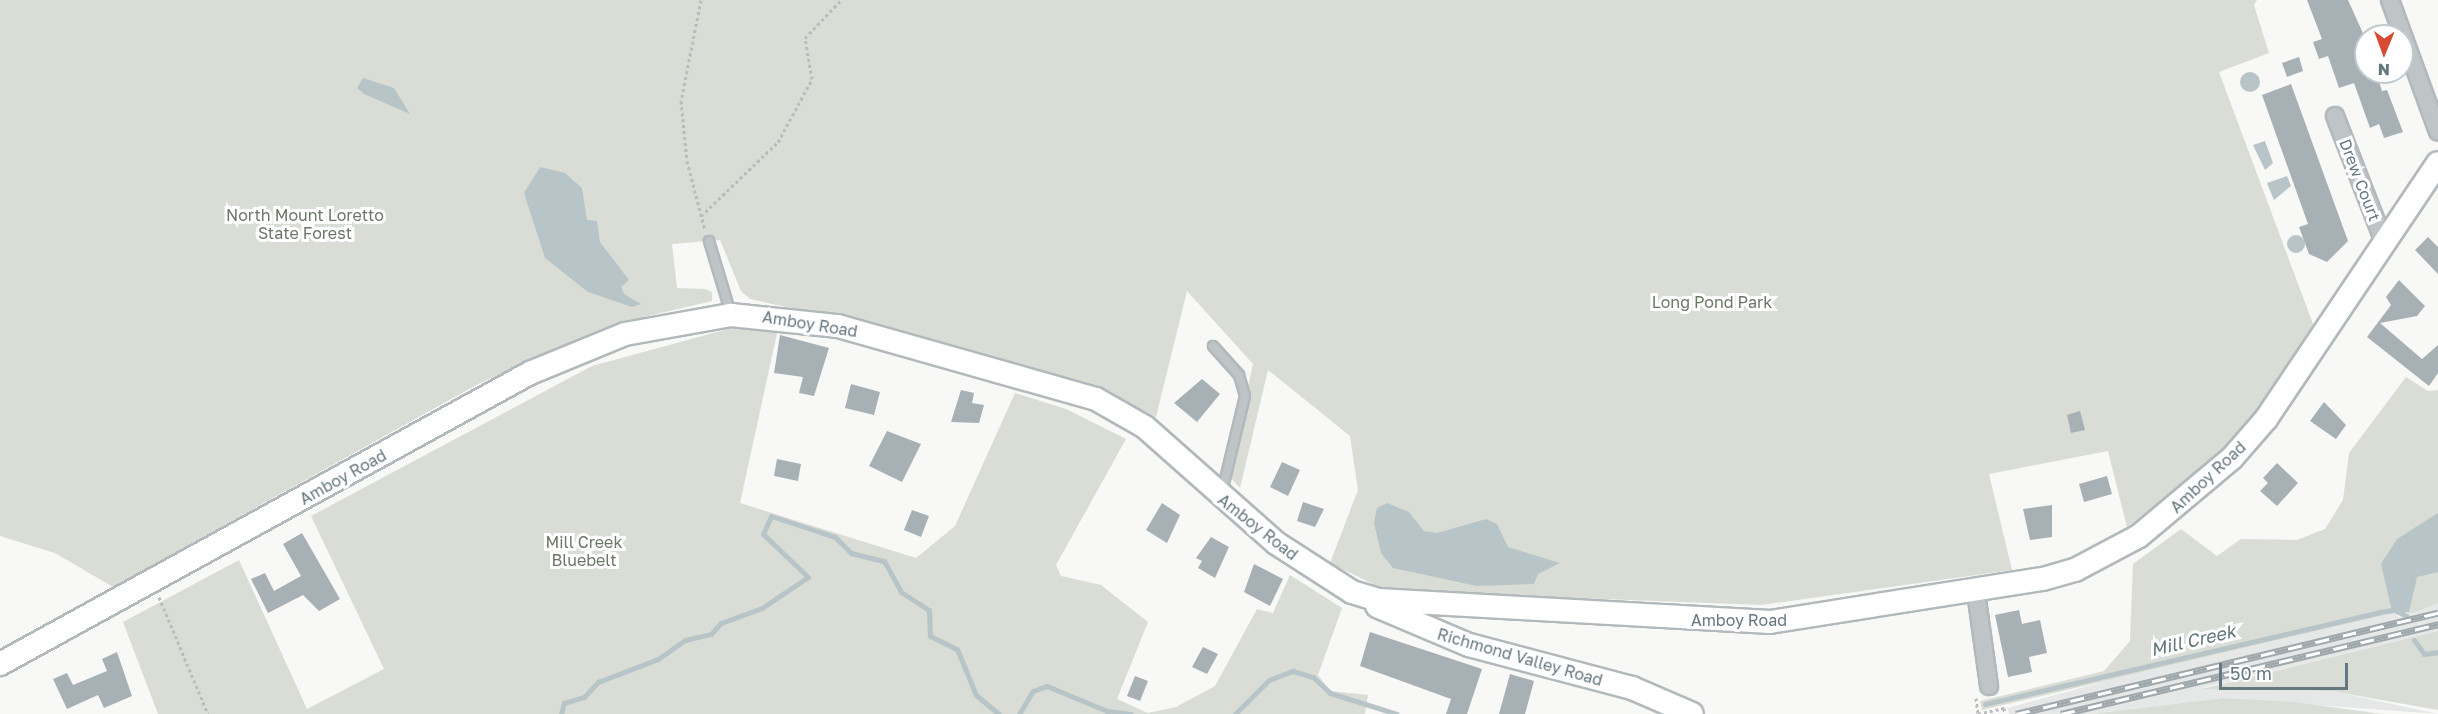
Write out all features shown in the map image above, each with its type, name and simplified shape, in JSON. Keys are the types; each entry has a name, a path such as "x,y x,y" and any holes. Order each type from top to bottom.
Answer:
{"main road":[{"name":"Amboy Road","path":"0,664 530,373 625,334 731,315 838,326 1070,388 1145,427 1220,498 1352,592 1405,605 1770,622 1976,592 2043,579 2111,554 2200,489 2266,419 2438,163"},
{"name":"Richmond Valley Road","path":"1352,592 1406,622 1469,645 1499,649 1632,688 1692,714"},
{"path":"1490,609 1488,638 1499,649"}],"street":[{"path":"2390,0 2438,132"},
{"name":"Drew Court","path":"2335,116 2385,244"},
{"path":"1976,592 1989,686"}],"lane":[{"path":"709,241 731,315"},
{"path":"1214,346 1239,375 1245,396 1220,498"}],"path":[{"path":"701,0 681,101 687,161 709,241"},
{"path":"701,216 778,142 812,79 805,38 841,0"},
{"path":"158,596 208,714"},
{"path":"1976,698 1979,714 2004,708 2005,714"}],"shaded area":[{"path":"2250,72 2257,75 2260,82 2257,89 2250,92 2243,89 2240,82 2243,75"},
{"path":"363,78 394,88 410,114 364,94 357,88"},
{"path":"2265,141 2273,163 2265,170 2253,145"},
{"path":"540,167 565,173 582,188 587,220 597,221 600,242 629,280 621,287 624,294 641,304 632,307 588,292 545,258 524,193"},
{"path":"2287,176 2291,186 2274,200 2267,183"},
{"path":"2296,235 2302,238 2305,244 2302,250 2296,253 2290,250 2287,244 2290,238"},
{"path":"1387,503 1409,512 1424,531 1437,533 1486,519 1497,524 1508,547 1560,563 1538,574 1534,584 1477,586 1393,568 1381,553 1374,523 1377,508"},
{"path":"2438,513 2438,572 2417,577 2409,612 2392,612 2381,564 2397,539"},
{"path":"2438,603 2438,631 2202,688 2332,691 2438,714 2223,698 2092,714 2009,714 2008,708 2106,681 2393,613 2399,617"}],"green space":[{"path":"0,0 2257,0 2254,5 2269,53 2219,72 2313,324 2261,407 2206,466 2127,527 2108,451 1989,474 2012,570 1761,605 1418,592 1379,587 1330,563 1358,490 1350,436 1268,370 1240,488 1229,476 1253,364 1187,291 1156,417 1098,387 932,339 750,299 741,291 720,240 672,244 677,288 705,289 712,292 712,301 614,324 480,383 113,587 55,553 0,536"},
{"name":"Mill Creek Bluebelt","path":"728,329 778,329 740,503 916,558 955,526 1015,393 1066,409 1126,439 1056,565 1061,576 1101,585 1148,622 1117,699 1148,713 1176,707 1215,686 1257,609 1273,613 1290,575 1342,608 1318,675 1330,691 1368,695 1365,714 158,714 123,622 239,560 307,709 384,669 311,516 592,366"},
{"path":"2406,377 2428,391 2438,390 2438,603 2413,613 2393,613 1982,710 1980,701 2104,671 2130,641 2133,564 2181,529 2217,556 2241,539 2297,540 2325,529 2343,500 2349,453"},
{"path":"2438,631 2438,710 2331,691 2202,689"},
{"path":"2223,698 2294,702 2382,714 2092,714"}],"building":[{"path":"2307,0 2348,0 2359,24 2354,24 2354,83 2339,88 2328,56 2319,59 2313,42 2322,39"},
{"path":"2299,57 2303,71 2287,77 2282,63"},
{"path":"2291,84 2348,241 2327,262 2309,254 2299,227 2308,224 2262,95"},
{"path":"2354,84 2380,84 2382,91 2387,90 2403,132 2384,138 2379,124 2370,128"},
{"path":"2428,237 2438,247 2438,274 2415,250"},
{"path":"2399,280 2425,306 2417,316 2380,323 2422,359 2438,345 2438,373 2429,386 2367,337 2391,305 2386,297"},
{"path":"780,335 829,348 814,396 799,393 803,377 774,373"},
{"path":"1202,379 1220,394 1197,422 1174,403"},
{"path":"851,384 880,392 874,415 845,408"},
{"path":"961,390 974,393 972,403 984,405 979,423 951,422"},
{"path":"2324,402 2346,425 2336,439 2310,421"},
{"path":"2080,411 2085,430 2071,433 2067,415"},
{"path":"887,431 921,444 902,482 869,466"},
{"path":"777,459 801,464 798,481 774,476"},
{"path":"1282,462 1300,470 1288,496 1270,487"},
{"path":"2277,463 2298,483 2277,506 2260,491 2268,483 2263,478"},
{"path":"2107,476 2112,494 2084,502 2079,484"},
{"path":"1303,502 1324,509 1315,527 1297,521"},
{"path":"1162,503 1180,515 1167,543 1146,530"},
{"path":"2052,505 2052,537 2030,540 2023,509"},
{"path":"912,510 929,516 921,537 904,530"},
{"path":"302,533 340,599 319,611 303,595 268,613 251,579 265,573 274,591 301,576 283,544"},
{"path":"1211,537 1229,547 1215,578 1198,568 1202,561 1196,558"},
{"path":"1254,564 1283,579 1270,606 1244,592"},
{"path":"2019,610 2022,624 2040,620 2047,653 2029,657 2032,672 2008,677 1995,615"},
{"path":"1370,632 1482,669 1467,714 1446,714 1451,699 1360,666"},
{"path":"1203,647 1218,654 1207,674 1192,667"},
{"path":"117,652 132,696 104,708 98,695 67,709 53,679 67,673 73,685 107,671 102,659"},
{"path":"1510,674 1534,681 1525,714 1499,714"},
{"path":"1135,676 1148,681 1140,701 1127,696"}],"waterway":[{"path":"561,714 564,703 584,697 598,682 658,659 685,640 711,634 721,623 762,608 808,577 763,534 771,516 835,537 851,553 884,561 901,592 929,610 930,636 957,649 976,695 999,714"},
{"name":"Mill Creek","path":"1985,704 2379,612 2394,610 2407,616"},
{"name":"Mill Creek","path":"2414,640 2424,654 2438,652"},
{"path":"1235,714 1269,680 1293,671 1313,677 1330,693 1397,714"},
{"path":"1019,714 1033,691 1047,686 1107,711 1131,714"}],"railway":[{"path":"2016,714 2438,613"},
{"path":"2061,714 2438,624"}],"park label":[{"name":"North Mount Loretto State Forest","path":"305,224"},
{"name":"Long Pond Park","path":"1712,302"}]}
